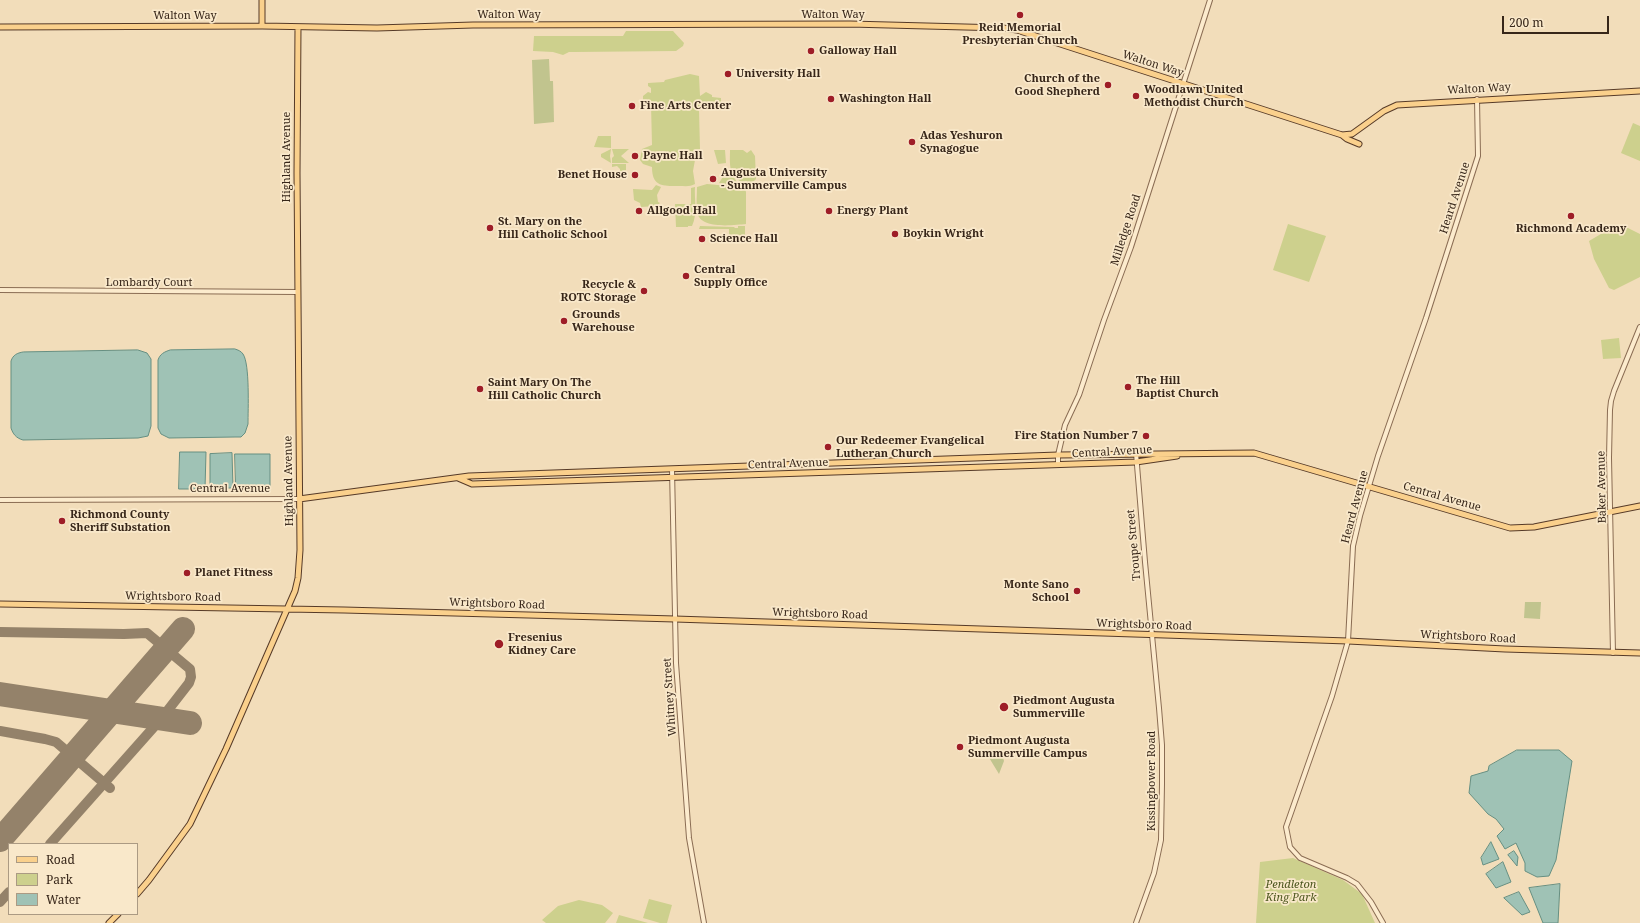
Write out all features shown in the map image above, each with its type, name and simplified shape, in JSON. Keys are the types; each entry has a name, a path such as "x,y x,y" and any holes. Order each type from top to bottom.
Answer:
{"main road":[{"path":"262,0 262,26"},
{"name":"Walton Way","path":"0,27 262,26 377,28 473,25 850,24 1003,28 1017,30 1342,135 1352,134 1384,111 1397,105 1640,91"},
{"name":"Highland Avenue","path":"138,893 190,824 226,749 288,609 298,578 298,27"},
{"path":"1342,135 1359,144"},
{"name":"Central Avenue","path":"299,499 468,476 672,469 711,466 850,463 1058,455 1136,453 1254,453 1317,470 1510,528 1534,527 1640,506"},
{"name":"Central Avenue","path":"458,478 472,484 672,478 1136,462 1192,454"},
{"name":"Wrightsboro Road","path":"0,604 288,609 675,619 1348,641 1640,653"},
{"path":"109,923 117,915"}],"street":[{"name":"Milledge Road","path":"1058,464 1058,455 1065,426 1078,395 1131,247 1210,0"},
{"name":"Heard Avenue","path":"1383,923 1371,902 1358,884 1300,858 1290,847 1286,828 1332,696 1348,641 1352,546 1360,516 1370,487 1378,456 1426,318 1478,156 1477,100"},
{"name":"Lombardy Court","path":"0,290 298,292"},
{"name":"Baker Avenue","path":"1613,653 1609,458 1611,401 1640,327"},
{"name":"Troupe Street","path":"1136,453 1152,635"},
{"name":"Whitney Street","path":"672,469 676,663 689,838 704,923"},
{"name":"Central Avenue","path":"0,500 299,499"},
{"name":"Kissingbower Road","path":"1136,923 1154,873 1161,840 1162,745 1152,635"}],"green space":[{"path":"626,31 673,31 684,43 683,46 676,51 569,52 563,55 553,52 533,51 534,36 623,36"},
{"path":"549,59 550,81 553,81 554,122 534,124 532,60"},
{"path":"690,74 699,76 700,96 706,92 712,95 712,97 721,98 721,108 699,109 700,149 693,157 695,160 693,171 695,184 691,186 663,185 656,182 652,167 643,164 640,160 642,149 652,145 651,104 643,103 643,96 648,92 651,93 651,88 648,86 648,83 664,82 665,80"},
{"path":"1633,123 1640,126 1640,161 1621,153"},
{"path":"598,136 611,136 611,148 594,147"},
{"path":"611,149 611,163 601,157 601,154"},
{"path":"612,149 629,149 621,156 614,156"},
{"path":"714,150 725,150 726,163 718,164"},
{"path":"730,150 743,150 747,153 751,150 755,156 756,179 753,182 742,182 734,176 731,169"},
{"path":"614,156 621,156 629,163 612,163 612,158"},
{"path":"612,164 626,164 626,170 623,175 618,176 617,172 620,171 620,169 617,166 612,167"},
{"path":"728,169 737,182 728,185 719,183"},
{"path":"707,184 728,186 740,184 744,186 746,192 746,224 718,225 704,222 699,218 697,212 697,187"},
{"path":"656,185 661,187 657,195 658,202 660,203 656,206 641,207 640,203 634,200 633,189 652,190"},
{"path":"695,187 695,216 692,226 676,227 675,204 691,204 691,188"},
{"path":"1288,224 1326,236 1309,282 1273,270"},
{"path":"700,226 738,228 738,226 745,226 745,235 729,236 729,229 699,229"},
{"path":"1615,228 1628,228 1640,234 1640,277 1614,290 1609,288 1594,259 1589,241 1606,231"},
{"path":"1619,338 1621,358 1603,359 1601,340"},
{"path":"1525,602 1541,602 1540,619 1524,618"},
{"path":"1001,751 1004,761 999,774 988,756"},
{"name":"Pendleton King Park","path":"1293,858 1343,880 1362,894 1375,923 1256,923 1260,862"},
{"path":"649,899 672,905 667,923 660,923 643,918"},
{"path":"579,900 602,905 613,913 605,923 546,923 542,920 558,906"},
{"path":"619,915 648,923 616,923"}],"water":[{"path":"235,349 243,354 247,367 248,424 245,433 241,437 169,438 161,434 158,428 158,360 161,355 170,350"},
{"path":"138,350 147,353 151,359 151,426 148,436 138,438 23,440 14,434 11,428 11,361 13,357 23,352"},
{"path":"180,452 206,452 205,489 179,489"},
{"path":"232,453 233,488 210,488 210,454"},
{"path":"235,454 270,454 270,491 253,491 253,487 236,487"},
{"path":"1517,750 1559,750 1572,761 1556,860 1549,876 1537,877 1525,871 1525,863 1516,843 1505,849 1497,836 1504,829 1496,819 1488,814 1469,793 1471,776 1488,771 1489,766"},
{"path":"1491,842 1499,859 1483,865 1481,858"},
{"path":"1514,851 1518,857 1517,866 1508,855"},
{"path":"1503,862 1511,882 1496,888 1486,874"},
{"path":"1560,884 1558,923 1543,923 1529,888"},
{"path":"1519,892 1530,912 1522,915 1504,898"}],"taxiway":[{"path":"0,632 147,633 190,669 191,677 189,683 161,719 51,843"},
{"path":"0,731 56,742 110,788"},
{"path":"0,902 8,893"}],"runway":[{"path":"0,840 183,629"},
{"path":"0,694 190,723"}],"place":[{"name":"Reid Memorial Presbyterian Church","path":"1020,15"},
{"name":"Galloway Hall","path":"811,51"},
{"name":"University Hall","path":"728,74"},
{"name":"Church of the Good Shepherd","path":"1108,85"},
{"name":"Woodlawn United Methodist Church","path":"1136,96"},
{"name":"Washington Hall","path":"831,99"},
{"name":"Fine Arts Center","path":"632,106"},
{"name":"Adas Yeshuron Synagogue","path":"912,142"},
{"name":"Payne Hall","path":"635,156"},
{"name":"Benet House","path":"635,175"},
{"name":"Augusta University - Summerville Campus","path":"713,179"},
{"name":"Allgood Hall","path":"639,211"},
{"name":"Energy Plant","path":"829,211"},
{"name":"Richmond Academy","path":"1571,216"},
{"name":"St. Mary on the Hill Catholic School","path":"490,228"},
{"name":"Boykin Wright","path":"895,234"},
{"name":"Science Hall","path":"702,239"},
{"name":"Central Supply Office","path":"686,276"},
{"name":"Recycle & ROTC Storage","path":"644,291"},
{"name":"Grounds Warehouse","path":"564,321"},
{"name":"The Hill Baptist Church","path":"1128,387"},
{"name":"Saint Mary On The Hill Catholic Church","path":"480,389"},
{"name":"Fire Station Number 7","path":"1146,436"},
{"name":"Our Redeemer Evangelical Lutheran Church","path":"828,447"},
{"name":"Richmond County Sheriff Substation","path":"62,521"},
{"name":"Planet Fitness","path":"187,573"},
{"name":"Monte Sano School","path":"1077,591"},
{"name":"Fresenius Kidney Care","path":"499,644"},
{"name":"Piedmont Augusta Summerville","path":"1004,707"},
{"name":"Piedmont Augusta Summerville Campus","path":"960,747"}]}
